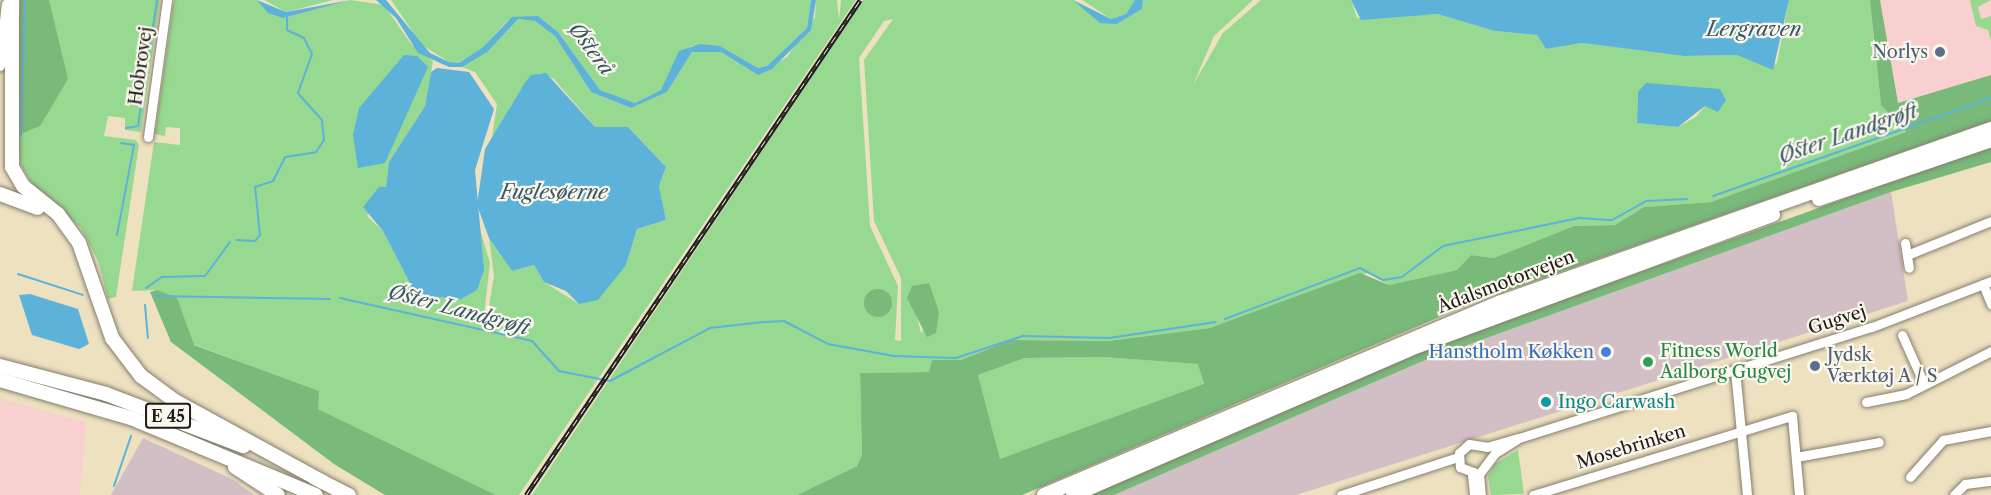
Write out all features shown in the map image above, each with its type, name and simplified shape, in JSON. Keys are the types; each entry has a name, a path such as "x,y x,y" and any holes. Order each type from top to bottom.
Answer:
{"highway":[{"path":"12,0 12,167 23,186 71,232 112,338 141,376 174,402 350,495"},
{"name":"Ådalsmotorvejen","path":"1044,495 1501,302 1991,129"},
{"name":"Ådalsmotorvejen","path":"1073,495 1288,399 1523,305 1991,140"},
{"path":"0,194 26,200 71,232"},
{"name":"E 45","path":"0,366 141,406 326,483"},
{"name":"E 45","path":"0,380 131,418 316,495"},
{"path":"131,418 243,471 278,495"}],"main road":[{"path":"0,66 7,0"}],"street":[{"name":"Hobrovej","path":"148,137 168,0"},
{"path":"1907,255 1991,221"},
{"path":"1905,243 1909,268"},
{"path":"1987,282 1991,304"},
{"name":"Gugvej","path":"1481,446 1520,438 1735,370 1987,282"},
{"path":"1902,335 1924,384"},
{"path":"1866,402 1906,394 1991,351"},
{"path":"1735,370 1747,495"},
{"name":"Mosebrinken","path":"1533,495 1792,416 1796,457"},
{"path":"1910,477 1943,440 1991,431"},
{"name":"Gugvej","path":"1489,461 1520,438"},
{"path":"1799,495 1796,457 1879,442"},
{"path":"1459,462 1465,446 1481,446 1489,461 1475,474 1474,495"},
{"path":"1341,495 1442,464 1459,462 1475,474 1481,495"},
{"path":"1954,495 1965,484 1991,481"}],"shaded area":[{"name":"Norlys","path":"1880,0 1991,0 1991,75 1898,104"},
{"path":"1891,192 1908,301 1296,495 1114,495 1423,361"},
{"path":"0,399 86,422 80,495 0,495"},
{"path":"143,438 232,479 254,495 111,495"}],"green space":[{"path":"20,0 160,0 141,132 125,130 125,118 108,116 104,136 136,140 139,145 116,297 108,299 98,261 81,228 33,185 21,165 16,136"},
{"path":"20,0 49,0 68,79 40,126 16,136"},
{"path":"174,0 257,0 283,18 351,0 384,5 411,44 433,61 425,106 389,162 386,187 367,216 383,231 416,295 461,299 477,219 490,263 484,315 493,318 488,312 494,276 489,238 512,271 534,265 544,282 579,304 626,265 637,229 666,220 659,186 666,167 628,127 595,127 554,79 540,73 524,84 492,138 497,104 475,72 462,67 518,19 535,21 555,36 591,92 631,108 667,92 692,52 721,52 758,75 787,57 815,17 816,0 837,0 839,20 841,0 856,0 519,495 496,495 318,409 318,391 193,344 157,290 132,291 154,142 180,145 180,128 166,127 165,136 155,134","holes":["402,62 408,109 385,163 385,83"]},
{"path":"264,0 333,0 286,12"},
{"path":"391,0 811,0 807,28 767,66 758,68 720,46 691,46 661,90 635,103 600,90 558,32 538,16 507,21 483,47 459,63 449,62 422,45"},
{"path":"863,0 1073,0 1117,24 1142,9 1143,0 1253,0 1214,36 1193,85 1223,33 1261,0 1351,0 1357,18 1437,14 1495,31 1537,35 1546,49 1582,43 1684,56 1737,55 1767,67 1777,63 1789,0 1870,0 1881,105 1906,132 1711,202 1644,207 1615,225 1574,226 1494,258 1471,255 1457,270 1389,285 1368,273 1210,328 1108,341 1011,340 961,360 932,360 930,372 860,373 862,456 857,466 797,495 532,495","holes":["893,19 864,60 874,221 901,278 901,341 895,340 898,286 870,226 859,58 884,21","1690,86 1705,106 1696,117 1678,127 1637,123 1638,93","934,300 939,312 921,333 914,304"]},
{"path":"1082,0 1135,0 1126,14 1111,19"},
{"path":"1870,0 1880,0 1898,103 1991,75 1991,121 1472,303 1022,495 797,495 857,466 862,455 860,373 929,372 932,360 961,360 1011,340 1108,341 1210,328 1360,273 1389,285 1457,270 1471,255 1494,258 1574,226 1615,225 1644,207 1711,202 1906,132 1881,105","holes":["1103,357 1198,364 1204,384 1000,459 978,375 1025,358"]},
{"path":"1970,0 1991,0 1978,7 1981,19 1991,16 1991,41 1988,30 1976,26"},
{"path":"1991,146 1991,162 1891,192 1423,361 1114,495 1087,495 1440,344"},
{"path":"929,283 939,312 936,333 927,337 907,298 912,286"},
{"path":"878,289 888,293 892,303 888,313 878,317 868,313 864,303 868,293"},
{"path":"157,290 177,298 194,345 319,391 318,409 496,495 385,495 334,464 171,342 150,292"},
{"path":"1103,357 1199,364 1204,385 1000,460 978,375 1025,358"},
{"path":"1518,450 1524,494 1491,495 1488,476 1495,464"}],"water":[{"path":"257,0 286,12 351,0 283,18 268,13"},
{"path":"376,0 386,0 430,53 449,62 459,63 483,47 512,17 538,16 558,32 600,90 635,103 661,90 679,51 700,44 720,46 758,68 767,66 807,28 811,0 816,0 811,30 772,69 758,75 721,52 692,52 667,92 631,108 591,92 555,36 535,21 518,19 487,52 462,67 449,67 418,53 396,18"},
{"path":"1073,0 1111,19 1126,14 1135,0 1143,0 1142,9 1117,24 1100,23"},
{"name":"Lergraven","path":"1351,0 1789,0 1773,70 1737,55 1684,56 1582,43 1546,49 1537,35 1495,31 1437,14 1361,20"},
{"path":"404,55 417,56 428,67 385,163 358,168 353,135 359,108"},
{"name":"Fuglesøerne","path":"437,68 469,72 494,109 475,170 484,270 477,290 461,299 416,295 383,231 363,207 379,187 386,187 389,162 425,106 431,72"},
{"name":"Fuglesøerne","path":"546,73 595,127 628,127 666,167 659,186 666,220 637,229 626,265 598,300 579,304 566,291 544,282 534,265 512,271 489,238 477,205 485,149 531,75"},
{"path":"1646,83 1720,89 1726,100 1718,112 1705,106 1678,127 1637,123 1638,92"},
{"path":"30,294 78,309 89,344 79,349 32,335 19,295"}],"waterway":[{"path":"21,135 25,0"},
{"path":"126,128 138,126 157,0"},
{"path":"237,240 255,241 260,235 255,187 273,181 285,157 316,152 324,140 322,120 298,93 312,54 304,38 287,30 287,17"},
{"name":"Øster Landgrøft","path":"1713,196 1991,98"},
{"path":"117,235 134,145 121,143"},
{"name":"Øster Landgrøft","path":"1225,319 1360,268 1383,280 1402,277 1443,246 1580,218 1612,220 1646,201 1687,199"},
{"path":"146,288 162,277 205,276 230,242"},
{"name":"Øster Landgrøft","path":"18,274 83,295"},
{"name":"Øster Landgrøft","path":"153,296 330,299"},
{"name":"Øster Landgrøft","path":"340,298 532,341 559,371 610,381 710,328 764,322 784,321 828,344 894,356 956,358 1023,336 1109,338 1216,322"},
{"path":"145,305 148,338"},
{"path":"114,486 131,436"}],"railway":[{"path":"526,495 860,0"}],"place":[{"name":"Norlys","path":"1940,52"},
{"name":"Hanstholm Køkken","path":"1606,352"},
{"name":"Fitness World Aalborg Gugvej","path":"1648,362"},
{"name":"Jydsk Værktøj A / S","path":"1815,366"},
{"name":"Ingo Carwash","path":"1546,402"}],"water label":[{"name":"Østerå","path":"591,49"}]}
